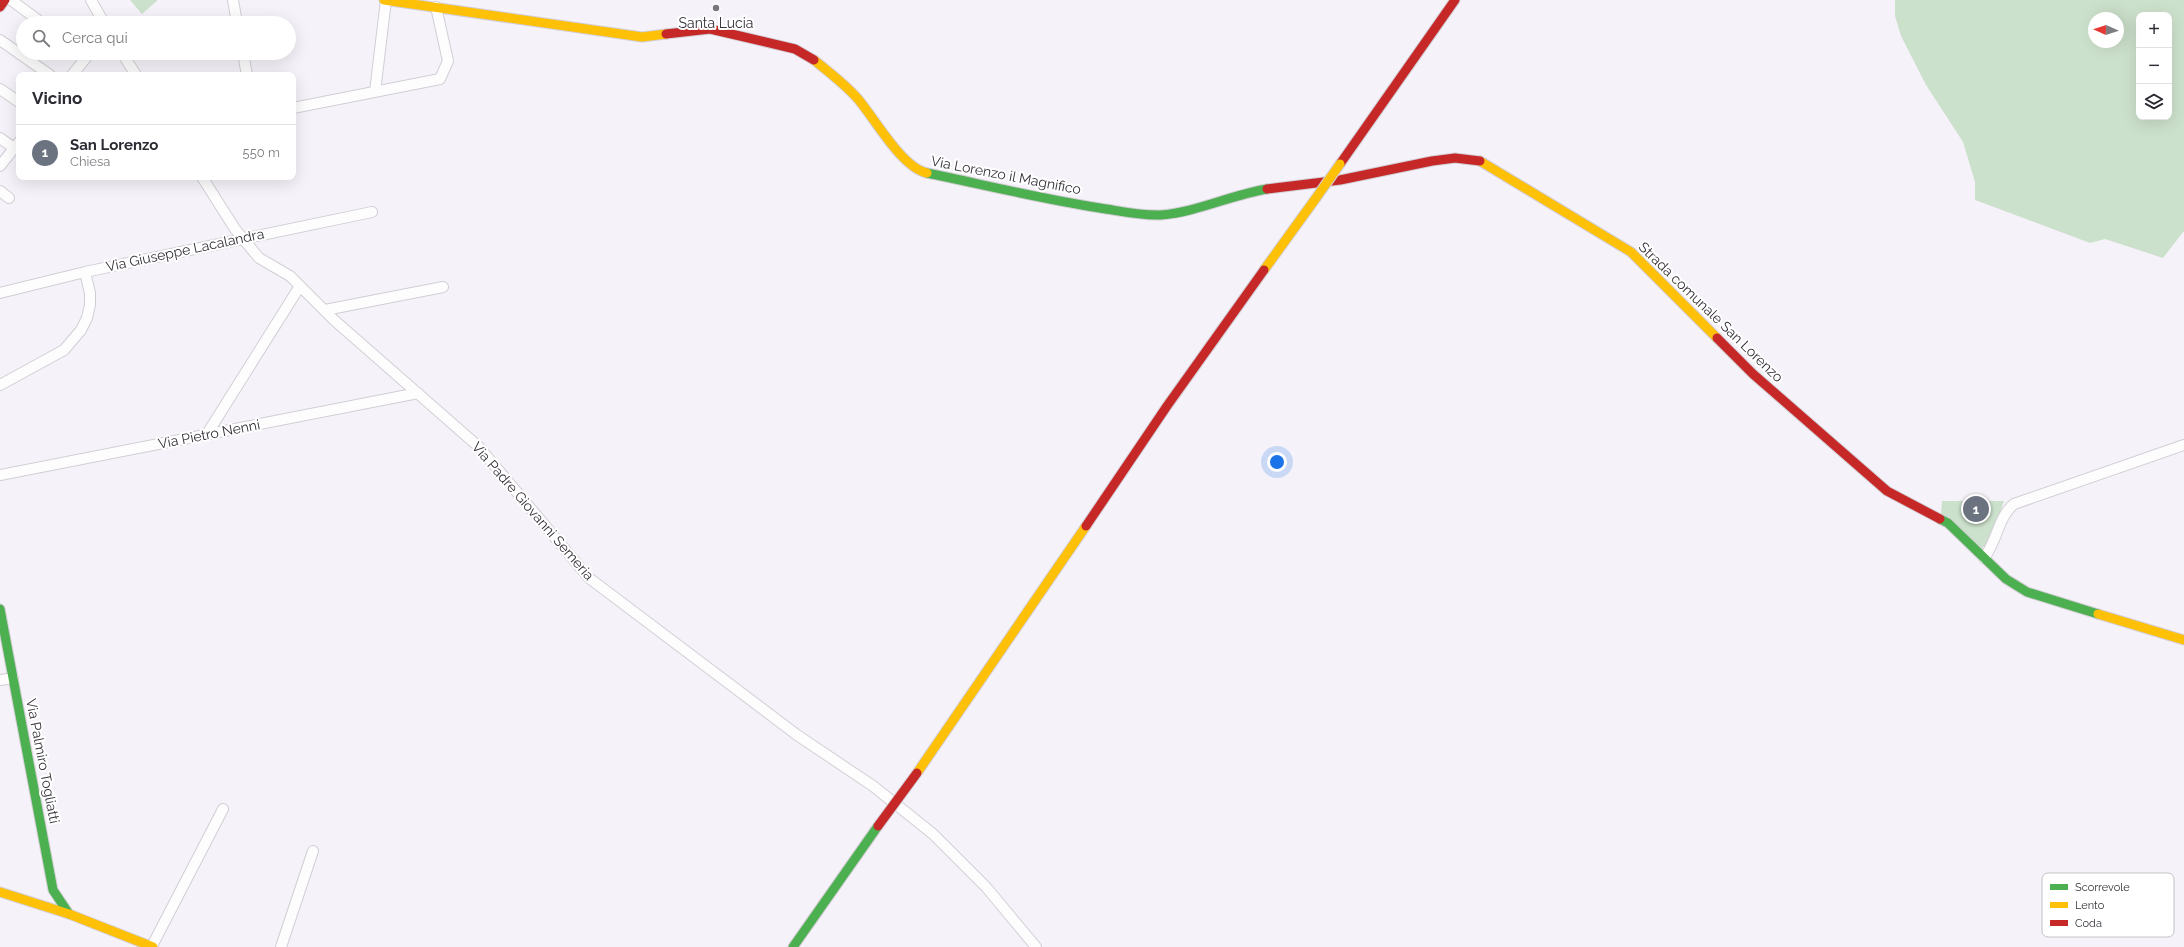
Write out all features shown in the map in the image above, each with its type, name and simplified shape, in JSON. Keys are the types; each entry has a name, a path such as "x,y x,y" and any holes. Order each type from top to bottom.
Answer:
{"street":[{"path":"0,7 5,0"},
{"path":"11,0 33,16"},
{"path":"91,0 100,16"},
{"path":"233,0 236,16"},
{"path":"375,92 385,0"},
{"name":"Via Lorenzo il Magnifico","path":"385,0 642,37 710,29 794,49 814,60 858,99 895,149 920,172 1014,191 1046,200 1159,215 1179,213 1242,193 1285,186 1340,180"},
{"path":"793,947 917,773 1167,406 1455,0"},
{"path":"296,107 440,79 448,62 436,7"},
{"path":"0,40 16,51"},
{"path":"29,60 46,72"},
{"path":"74,72 83,60"},
{"path":"126,60 134,72"},
{"path":"244,60 246,72"},
{"path":"0,89 16,100"},
{"path":"0,138 16,145 0,166"},
{"name":"Strada comunale San Lorenzo","path":"1340,180 1432,161 1455,158 1482,161 1631,252 1753,374 1887,491 1948,523 2010,582 2026,592 2184,640"},
{"name":"Via Padre Giovanni Semeria","path":"204,180 242,238 259,258 290,276 325,310 479,447 589,578 797,735 873,786 933,834 986,887 1036,947"},
{"path":"0,191 9,198"},
{"name":"Via Giuseppe Lacalandra","path":"0,293 85,272 372,212"},
{"path":"0,385 64,350 80,330 87,318 90,305 90,292 85,272"},
{"path":"206,434 300,286"},
{"path":"325,310 443,287"},
{"name":"Via Pietro Nenni","path":"0,475 418,393"},
{"path":"1984,558 1992,548 2008,509 2014,504 2184,445"},
{"name":"Via Palmiro Togliatti","path":"0,609 53,890 69,914"},
{"path":"0,680 13,678"},
{"path":"0,892 69,914 153,947 223,809"},
{"path":"281,947 313,850"},
{"path":"32,901 45,898 53,890"}],"green space":[{"path":"130,0 158,0 142,14"},
{"path":"1895,0 2184,0 2184,231 2163,258 2105,239 2090,243 1975,200 1975,182 1963,142 1926,85 1901,36 1895,16"},
{"path":"1942,501 2004,501 1990,542 1982,548 1941,515"}],"traffic: fast":[{"path":"927,173 1014,192 1146,215 1161,215 1188,211 1240,195 1267,189"},
{"path":"1940,519 1948,523 2006,579 2027,592 2098,614"},
{"path":"0,609 53,890 69,914"},
{"path":"793,947 878,826"}],"traffic: slow":[{"path":"384,0 642,37 666,34"},
{"path":"814,60 858,99 899,153 908,162 927,173"},
{"path":"1480,161 1631,252 1717,338"},
{"path":"1316,198 1340,164"},
{"path":"1264,270 1316,198"},
{"path":"917,773 1086,526"},
{"path":"2098,614 2184,640"},
{"path":"0,892 69,914 153,947"}],"traffic: jam":[{"path":"0,7 5,0"},
{"path":"1340,164 1455,0"},
{"path":"666,34 710,29 795,49 814,60"},
{"path":"1267,189 1340,180 1432,161 1455,158 1480,161"},
{"path":"1086,526 1167,406 1264,270"},
{"path":"1717,338 1753,374 1887,491 1940,519"},
{"path":"878,826 917,773"}],"place":[{"name":"Santa Lucia","path":"716,8"},
{"name":"San Lorenzo","path":"1976,509"}]}
